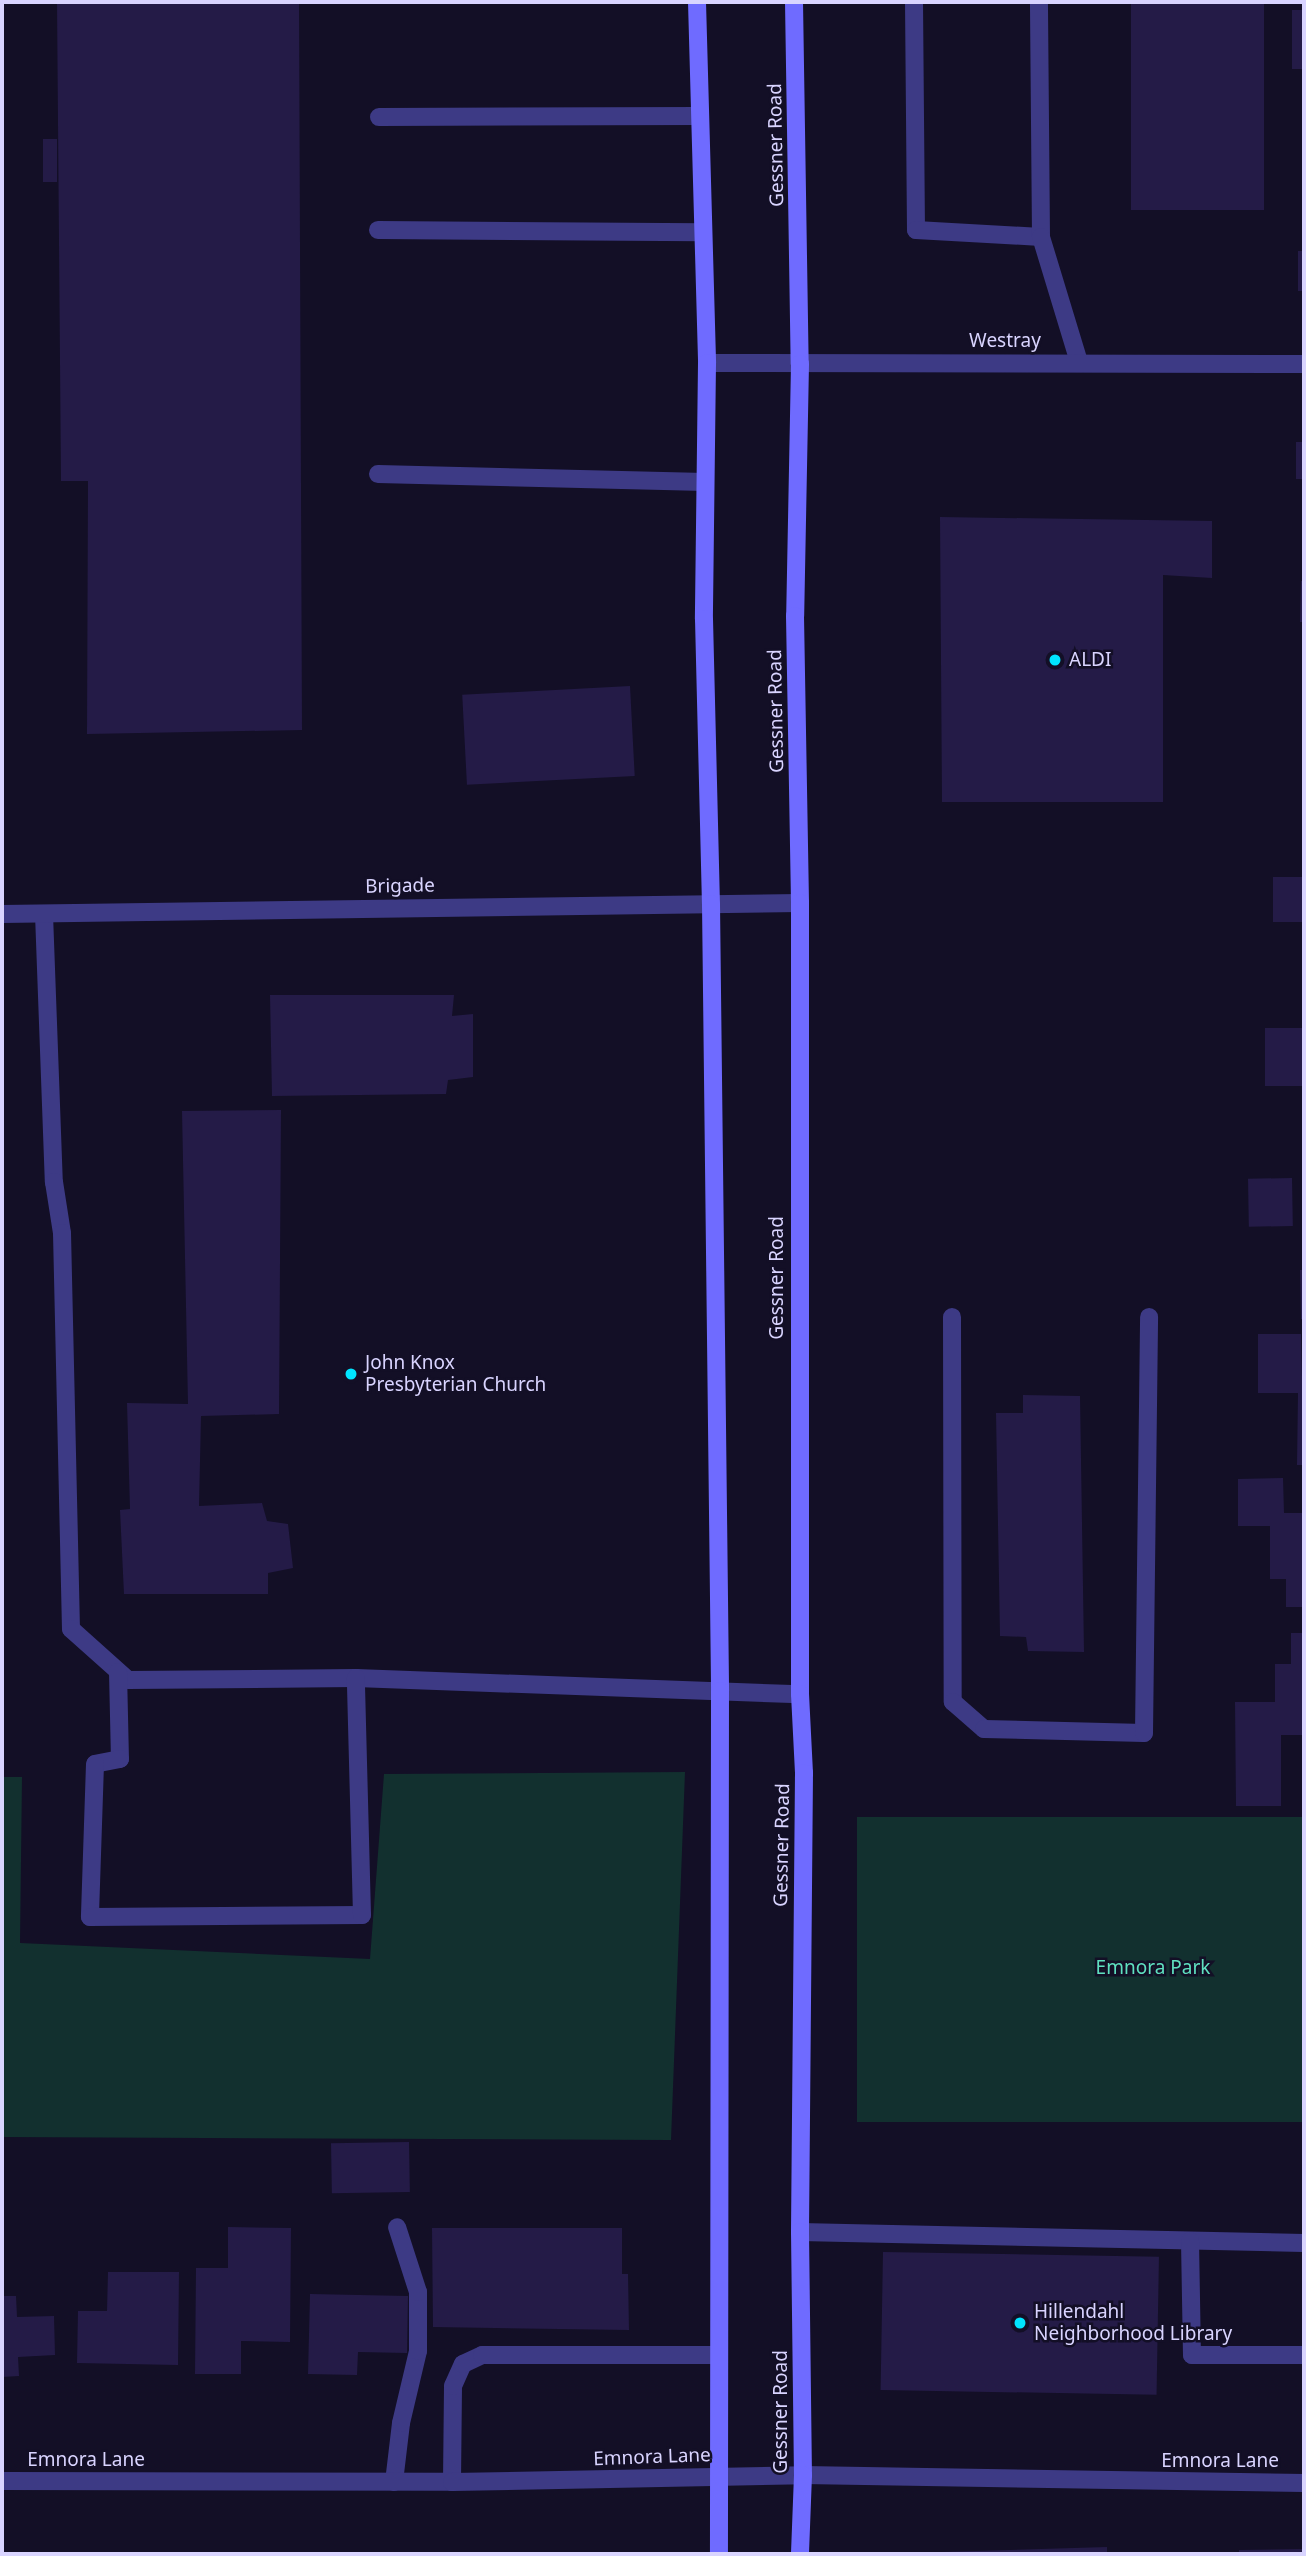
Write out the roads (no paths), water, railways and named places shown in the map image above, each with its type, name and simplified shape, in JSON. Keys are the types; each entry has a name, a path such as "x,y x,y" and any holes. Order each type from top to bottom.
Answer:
{"main road":[{"path":"697,2 707,363 704,632 711,904 720,1691 719,2554"},
{"name":"Gessner Road","path":"794,2 800,364 796,616 800,904 800,1694 804,1773 800,2232 803,2475 800,2554"}],"street":[{"path":"914,2 916,230 1041,237"},
{"path":"1039,2 1041,237 1079,362"},
{"path":"379,117 700,116"},
{"path":"378,230 703,232"},
{"name":"Westray","path":"707,363 1304,364"},
{"path":"378,474 705,482"},
{"name":"Brigade","path":"2,914 800,904"},
{"path":"44,914 54,1182 62,1233 71,1629 128,1680 356,1678 800,1694"},
{"path":"952,1317 953,1702 984,1729 1144,1733 1149,1317"},
{"path":"118,1672 120,1759 95,1764 90,1917 362,1915 356,1678"},
{"path":"394,2482 401,2423 418,2351 418,2292 397,2227"},
{"path":"800,2232 1304,2243"},
{"path":"1190,2241 1192,2355 1304,2355"},
{"path":"452,2482 453,2386 463,2364 482,2355 718,2355"},
{"name":"Emnora Lane","path":"2,2481 452,2482 803,2475 1304,2483"}],"place":[{"name":"ALDI","path":"1055,660"},
{"name":"John Knox Presbyterian Church","path":"351,1374"},
{"name":"Hillendahl Neighborhood Library","path":"1020,2323"}],"park label":[{"name":"Emnora Park","path":"1153,1968"}]}
